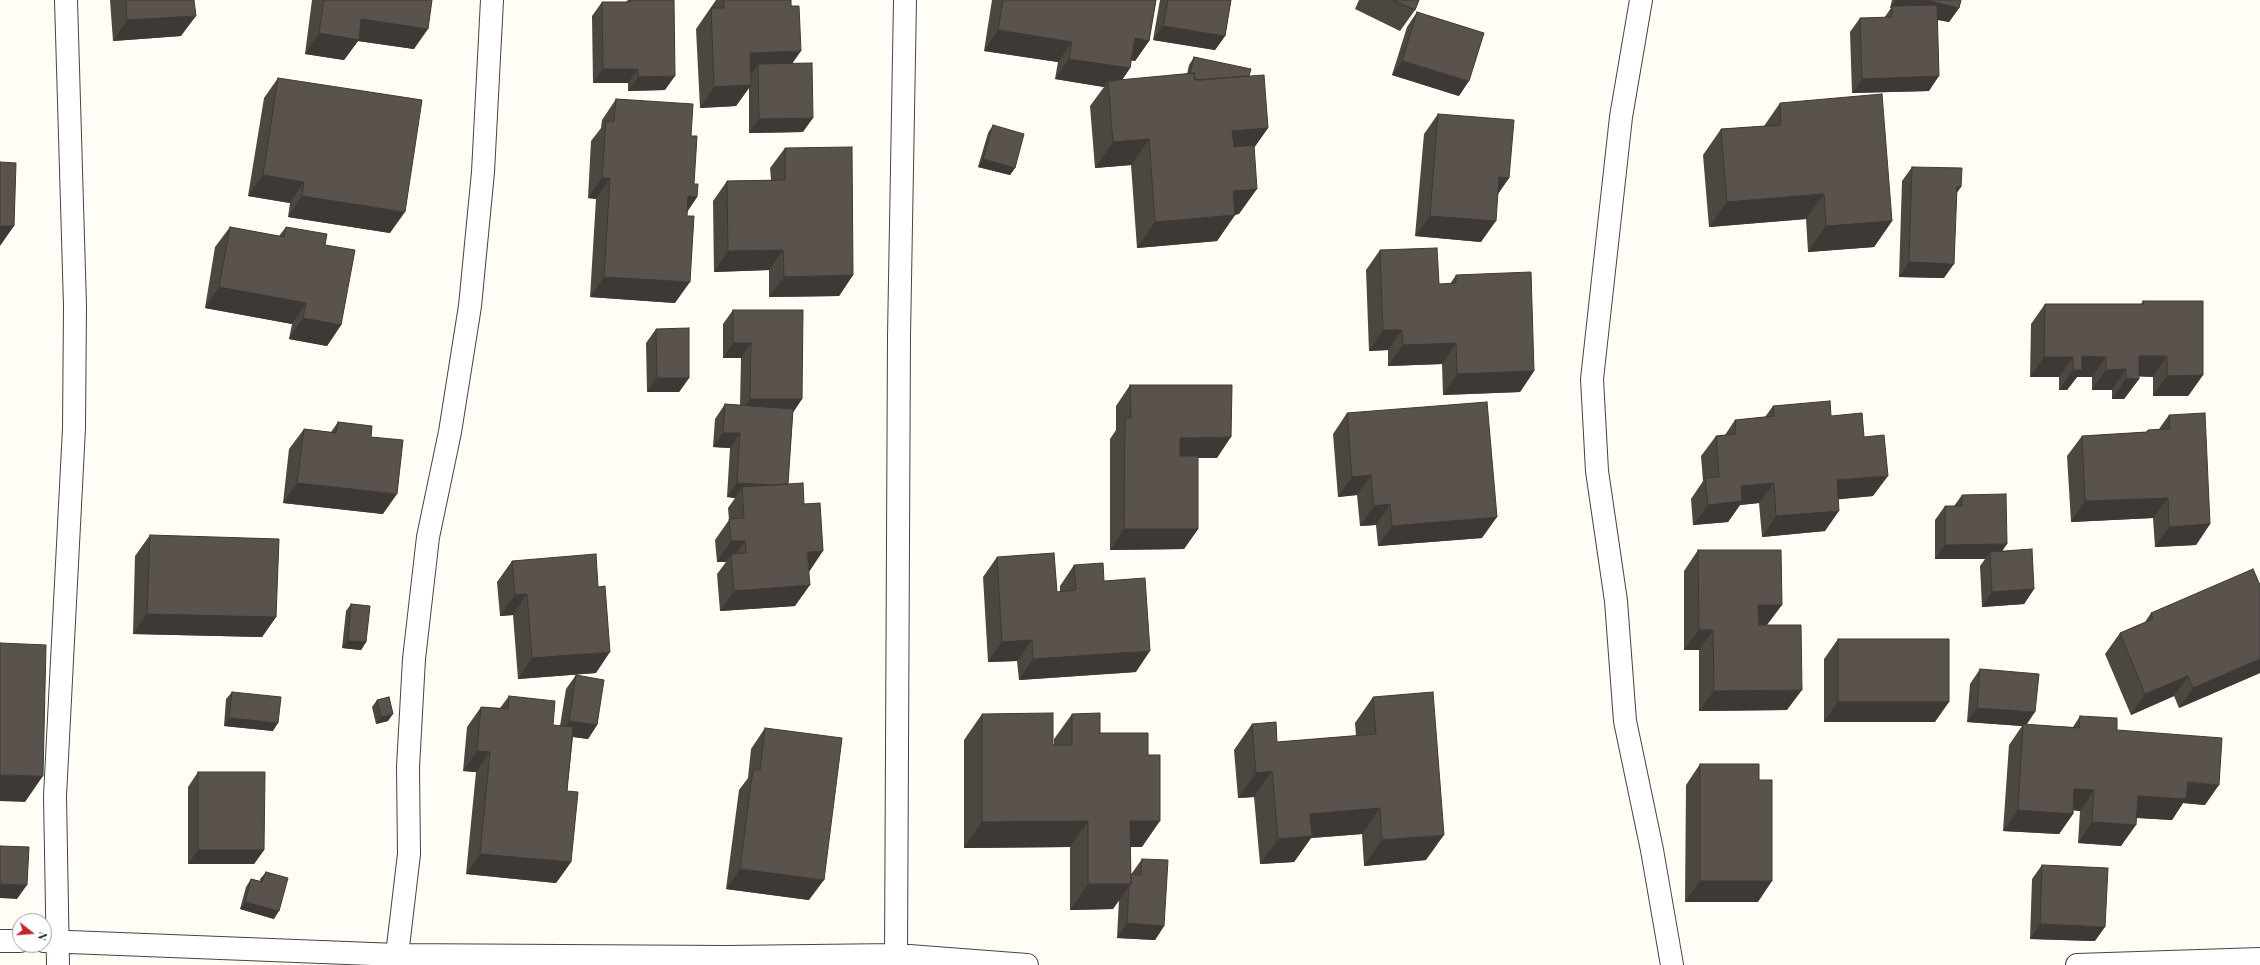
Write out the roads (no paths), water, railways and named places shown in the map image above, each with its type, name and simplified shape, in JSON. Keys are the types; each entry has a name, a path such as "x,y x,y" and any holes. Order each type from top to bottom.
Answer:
{"street":[{"path":"51,913 55,796 74,428 75,306 66,0"},
{"path":"397,955 409,854 408,767 414,659 428,536 450,432 470,306 483,172 492,0"},
{"path":"896,955 899,336 905,0"},
{"path":"1641,0 1620,124 1592,379 1597,471 1616,601 1625,721 1652,850 1672,965"},
{"path":"52,940 397,955 726,961 896,955 1027,965"},
{"path":"0,941 12,941"},
{"path":"52,946 58,965"},
{"path":"2077,965 2152,964 2260,959"}]}
